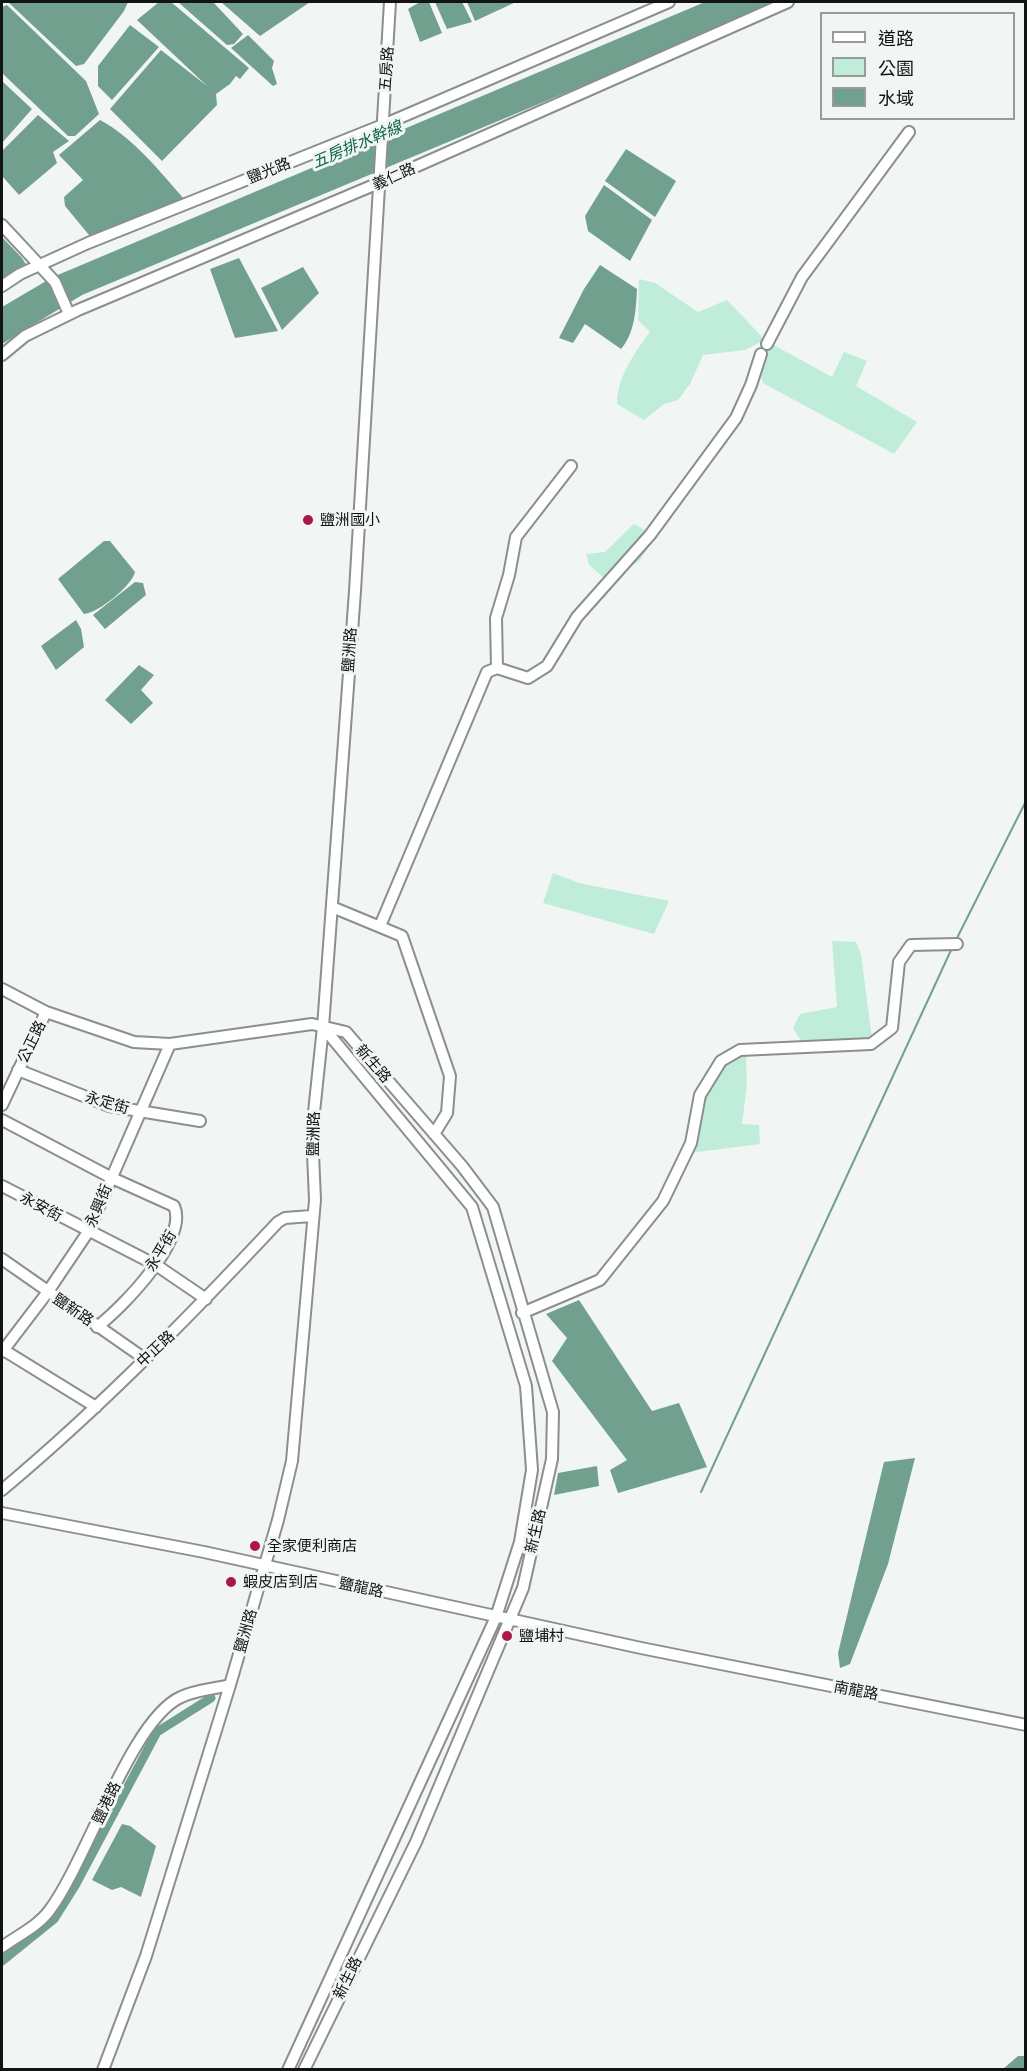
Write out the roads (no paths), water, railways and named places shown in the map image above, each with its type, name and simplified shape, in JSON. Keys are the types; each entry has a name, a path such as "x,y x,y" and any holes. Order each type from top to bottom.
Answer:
{"street":[{"name":"五房路","path":"382,137 390,2"},
{"name":"鹽光路","path":"2,286 20,274 88,243 383,125 669,2"},
{"name":"義仁路","path":"2,354 25,336 68,311 788,2"},
{"path":"767,344 802,277 909,132"},
{"name":"鹽洲路","path":"103,2070 146,1956 230,1685 292,1461 311,1216 315,1200 312,1131 332,907 382,137"},
{"path":"2,225 55,282 68,311"},
{"path":"380,926 487,672 497,668 528,678 547,666 577,617 650,534 736,418 751,385 760,354"},
{"path":"497,668 496,618 509,575 516,537 571,466"},
{"path":"332,907 402,936 450,1076 447,1113 434,1134"},
{"path":"522,1313 600,1280 663,1201 691,1143 700,1095 721,1061 740,1050 871,1044 892,1028 898,962 911,945 957,944"},
{"name":"新生路","path":"2,989 46,1012 134,1042 170,1044 312,1023 323,1028 346,1032 493,1207 522,1313 553,1412 554,1435 545,1495 528,1565 511,1618 416,1842 304,2070"},
{"name":"公正路","path":"2,1105 46,1012"},
{"name":"新生路","path":"288,2070 496,1617 519,1542 532,1470 523,1376 472,1207 323,1028"},
{"name":"永興街","path":"2,1350 47,1293 88,1232 170,1044"},
{"name":"永定街","path":"18,1070 94,1101 141,1112 200,1121"},
{"name":"永平街","path":"2,1120 112,1178 174,1206 178,1215 177,1224 156,1265 114,1314 97,1327"},
{"name":"永安街","path":"2,1186 156,1265 206,1299"},
{"name":"中正路","path":"2,1490 96,1407 206,1299 278,1222 285,1218 311,1216"},
{"name":"鹽新路","path":"2,1260 145,1359"},
{"path":"2,1350 96,1407"},
{"name":"鹽龍路","path":"2,1513 204,1552 264,1567 686,1657"},
{"name":"南龍路","path":"686,1657 1026,1725"},
{"name":"鹽港路","path":"2,1947 48,1912 96,1826 132,1752 159,1716 179,1697 230,1685"}],"water":[{"path":"8,2 128,2 124,11 84,64 76,66"},
{"path":"159,2 171,2 249,68 240,79 236,76 230,84 216,94 217,105 162,161 110,109 161,50 207,86 137,20"},
{"path":"178,2 213,2 243,34 234,44 227,45"},
{"path":"221,2 310,2 260,36"},
{"path":"420,2 429,2 442,33 420,42 408,9"},
{"path":"435,2 462,2 472,22 447,29"},
{"path":"467,2 516,2 475,21"},
{"path":"705,2 783,2 82,295 2,344 2,307 53,277"},
{"path":"7,5 86,81 99,114 75,136 68,136 2,73 2,7"},
{"path":"130,25 159,47 112,100 98,86 98,66"},
{"path":"248,35 274,61 272,68 277,84 273,86 231,48"},
{"path":"2,81 32,109 2,143"},
{"path":"38,115 69,141 53,152 57,163 19,195 2,176 2,151"},
{"path":"100,120 135,146 185,200 94,241 65,206 64,197 83,180 59,155"},
{"path":"626,149 676,181 655,217 605,181"},
{"path":"604,185 652,220 630,261 588,231 585,216"},
{"path":"2,237 27,266 2,281"},
{"path":"239,258 278,331 235,338 210,269"},
{"path":"600,265 637,289 632,328 621,349 585,324 573,343 559,338 584,289"},
{"path":"303,267 319,293 282,330 261,288"},
{"path":"104,541 110,541 135,572 133,578 114,598 84,614 58,579"},
{"path":"135,582 143,583 146,595 105,629 93,615"},
{"path":"76,620 81,629 84,647 56,670 41,646"},
{"path":"139,665 154,675 141,690 153,703 131,724 105,700"},
{"path":"579,1300 652,1411 679,1403 707,1467 618,1493 610,1470 627,1460 552,1361 567,1338 546,1314"},
{"path":"915,1458 888,1564 850,1664 840,1668 838,1653 884,1462"},
{"path":"597,1466 599,1486 554,1495 558,1473"},
{"path":"122,1824 130,1826 156,1846 141,1897 121,1887 112,1890 92,1880"},
{"path":"1018,2056 1025,2056 1025,2069 1003,2069"}],"waterway":[{"path":"956,940 1026,801"},
{"path":"701,1492 952,948"},
{"path":"2,1961 54,1919 76,1884 157,1732 211,1698"}],"place":[{"name":"鹽洲國小","path":"308,520"},
{"name":"全家便利商店","path":"255,1546"},
{"name":"蝦皮店到店","path":"231,1582"},
{"name":"鹽埔村","path":"507,1636"}],"water label":[{"name":"五房排水幹線","path":"357,145"}]}
